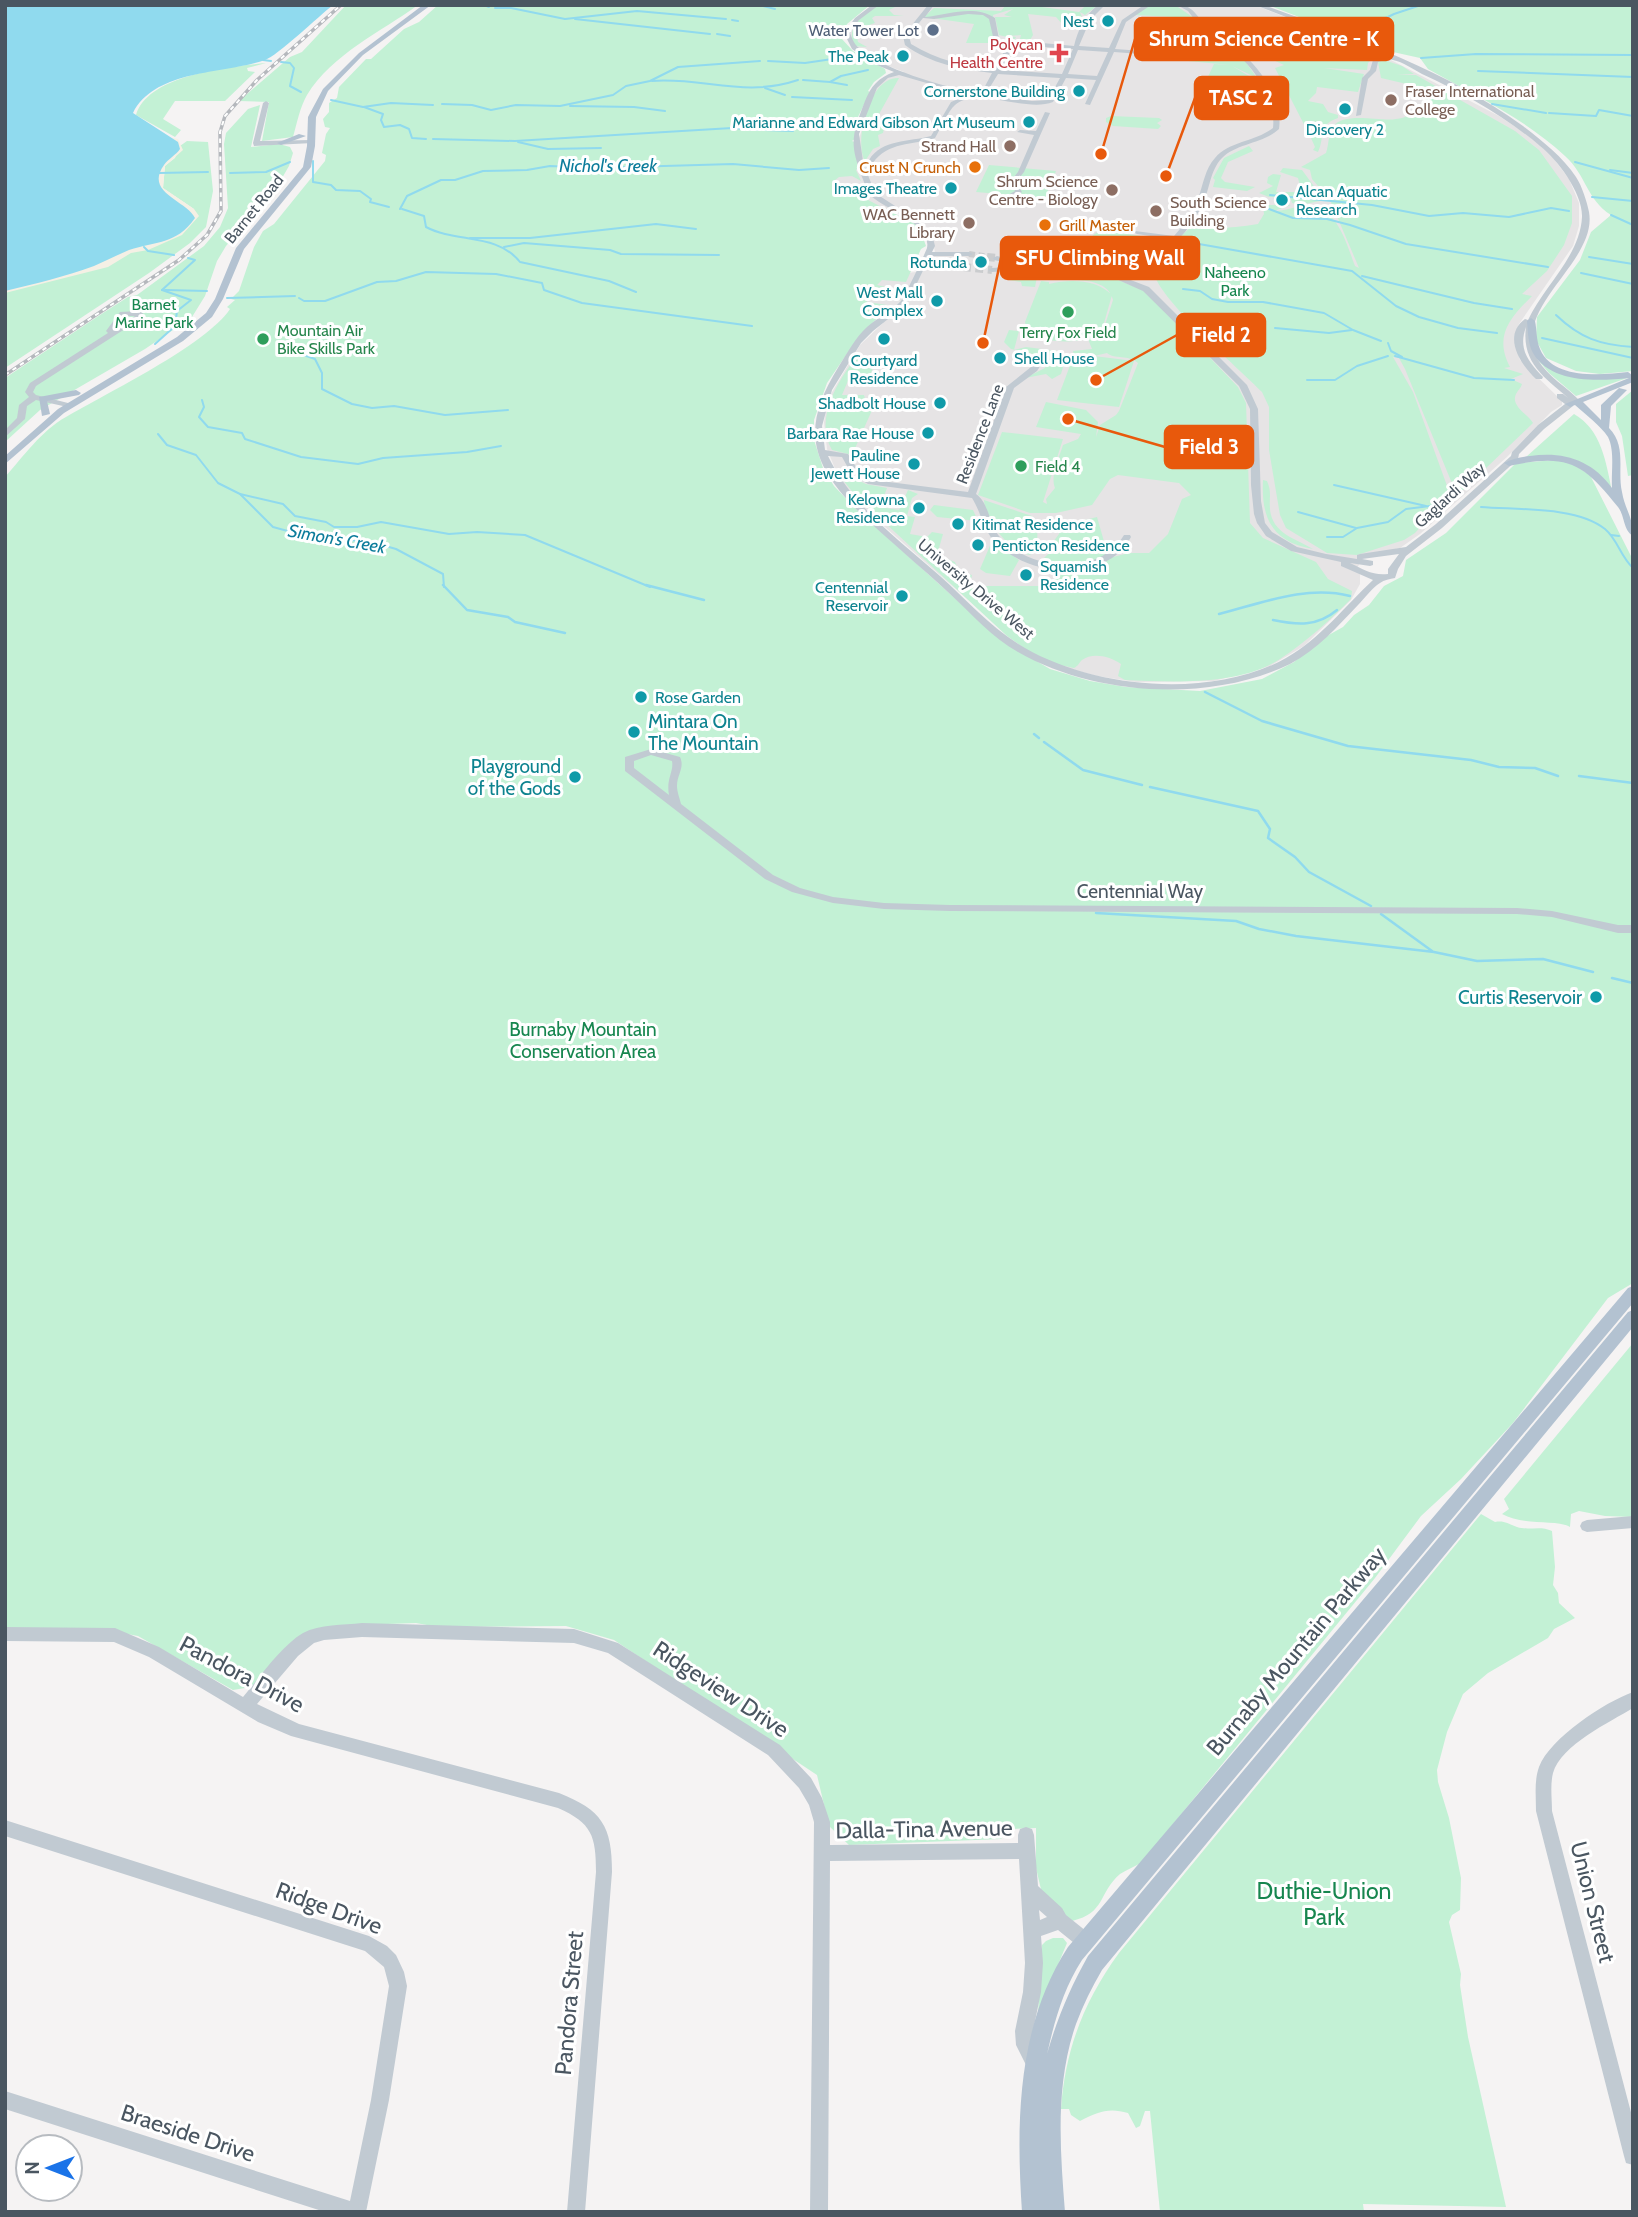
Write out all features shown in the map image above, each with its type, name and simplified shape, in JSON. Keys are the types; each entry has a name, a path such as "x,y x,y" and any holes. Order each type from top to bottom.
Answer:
{"main road":[{"name":"Barnet Road","path":"5,450 45,414 180,340 209,315 219,299 240,248 304,171 304,142 312,100 331,76 356,53 422,5"},
{"name":"Barnet Road","path":"5,461 76,393 172,338 201,314 212,299 229,251 292,175 318,101 337,76 361,54 428,5"},
{"path":"281,143 304,142"},
{"path":"1532,318 1537,352 1552,366 1584,376 1633,377"},
{"name":"Gaglardi Way","path":"1575,405 1633,377"},
{"name":"Gaglardi Way","path":"1575,405 1633,386"},
{"path":"1605,427 1606,405 1622,390"},
{"path":"45,414 38,398 76,393"},
{"path":"1575,405 1605,427 1616,449 1615,466 1620,506"},
{"path":"1575,405 1603,437 1615,466"},
{"path":"1512,460 1546,457 1577,462 1598,476 1620,506 1633,533"},
{"name":"Burnaby Mountain Parkway","path":"1033,2212 1029,2136 1034,2063 1053,1999 1072,1958 1633,1292"},
{"path":"1054,2212 1049,2132 1055,2058 1068,2014 1095,1963 1633,1316"},
{"path":"1085,1941 1095,1963"}],"street":[{"path":"876,5 850,26 848,40 860,54 891,72 901,72 974,96 1009,101 1050,102 1076,47 1084,23 1093,11 1102,5"},
{"path":"931,5 906,36 908,46 939,62 997,70 1099,78"},
{"path":"1076,47 1080,46 1093,18 1108,5"},
{"path":"1088,104 1124,21 1148,5"},
{"path":"1181,5 1190,10 1197,19 1186,56"},
{"path":"1258,5 1390,57 1479,101 1528,131 1557,155 1576,180 1586,212 1583,239 1532,318 1526,319 1517,337 1521,357 1533,372 1575,405"},
{"path":"926,18 962,12 990,16 996,40 1012,43 1186,56 1243,56 1268,42 1271,28 1291,17"},
{"path":"1281,21 1303,21"},
{"path":"860,163 871,162 882,149 933,137 953,103 985,91 1012,43"},
{"path":"1123,279 1150,261 1192,219 1218,158 1266,136 1278,125 1278,115 1259,73 1243,56"},
{"path":"1359,115 1365,78 1373,71 1375,61 1390,57"},
{"path":"891,72 874,87 858,128 856,141 860,163 872,194 925,229 930,239 927,257"},
{"path":"266,103 256,144 281,143"},
{"path":"1007,201 1017,190 1013,182 1047,113"},
{"path":"1020,132 1038,133"},
{"path":"1137,232 1175,238"},
{"path":"927,257 969,254"},
{"path":"927,257 963,267"},
{"name":"University Drive West","path":"927,257 904,302 870,329 828,390 818,426 823,454 840,484 863,511 1007,640 1033,656 1088,676 1153,686 1206,684 1245,677 1276,667 1301,653 1379,579"},
{"name":"Gaglardi Way","path":"997,258 1036,268"},
{"path":"1150,261 1146,278 1153,293"},
{"name":"Gaglardi Way","path":"992,270 1036,268 1097,274 1123,279 1153,293 1236,378 1250,397 1254,409 1258,511 1264,528 1289,546 1331,558 1379,579"},
{"path":"1097,274 1140,269"},
{"path":"64,405 38,398 29,392 33,385 108,334"},
{"name":"Residence Lane","path":"1040,360 1031,373 1016,380 1010,387 971,495 978,498 986,524 1000,543 1025,559 1051,568 1087,567 1121,549 1127,537"},
{"path":"5,435 22,417 23,405 38,398"},
{"name":"Gaglardi Way","path":"1393,569 1407,552 1512,460 1521,456 1575,405"},
{"path":"823,454 847,456 855,473 871,482 971,495"},
{"path":"1331,558 1407,552"},
{"name":"Gaglardi Way","path":"1331,558 1372,562 1407,552"},
{"path":"1356,601 1363,566 1372,562 1393,569 1392,576 1379,579"},
{"name":"Centennial Way","path":"676,804 672,785 678,765 676,760 652,752 629,759 629,769 755,867 781,884 811,895 850,903 959,908 1517,911 1552,914 1618,929 1633,929"},
{"path":"1587,1526 1633,1522"},
{"name":"Ridgeview Drive","path":"246,1705 293,1651 309,1638 324,1633 362,1630 548,1634 596,1641 613,1648 774,1750 805,1783 822,1822 819,2212"},
{"name":"Pandora Drive","path":"5,1634 115,1635 154,1652 264,1717 297,1731 578,1808"},
{"name":"Union Street","path":"1633,1699 1555,1753 1547,1768 1543,1789 1544,1811 1633,2156"},
{"name":"Pandora Street","path":"576,2212 605,1848 597,1825 578,1808"},
{"name":"Ridge Drive","path":"5,1828 369,1944 389,1958 396,1971 398,1986 380,2100 356,2212"},
{"name":"Dalla-Tina Avenue","path":"823,1853 1026,1843 1030,1890"},
{"path":"1030,1890 1060,1921 1085,1941"},
{"path":"1030,1890 1033,1931 1032,1992 1024,2031 1025,2045 1034,2063"},
{"path":"1033,1931 1060,1921"},
{"name":"Braeside Drive","path":"5,2100 356,2212"}],"shaded area":[{"path":"878,5 1255,5 1391,60 1499,116 1551,155 1569,179 1579,203 1579,226 1573,246 1519,324 1514,337 1520,360 1562,401 1562,405 1551,412 1507,457 1420,534 1400,548 1364,556 1356,570 1360,573 1360,584 1351,600 1304,646 1270,666 1214,681 1136,682 1097,676 1057,665 1023,648 869,513 850,493 836,471 827,449 824,422 828,399 860,345 883,323 853,301 866,278 924,271 935,253 932,234 916,218 898,209 886,210 839,194 833,177 859,138 877,87 888,78 904,72 868,58 850,38 850,30 857,21"}],"green space":[{"path":"346,5 418,5 343,56 317,80 307,95 293,137 262,141 269,102 239,101 290,57 302,52"},
{"name":"Burnaby Mountain Conservation Area","path":"438,5 870,5 847,24 841,38 853,51 885,69 886,73 874,82 868,91 870,92 858,117 855,139 852,141 857,143 859,167 856,170 861,181 852,176 839,177 834,181 846,189 862,186 869,195 865,196 868,200 919,226 926,246 921,249 906,282 882,280 877,285 886,287 869,291 867,302 888,307 857,339 827,383 814,420 814,440 823,468 834,486 855,508 1001,640 1050,669 1090,681 1126,687 1200,691 1262,679 1294,662 1318,641 1343,627 1369,605 1384,586 1403,576 1406,560 1446,533 1516,463 1556,460 1571,463 1590,475 1633,560 1633,1283 1608,1298 1513,1423 1461,1479 1421,1516 1375,1578 1141,1863 1120,1874 1113,1881 1091,1913 1072,1921 1044,1902 1036,1868 1036,1828 1009,1829 1001,1839 849,1845 829,1826 817,1775 614,1640 566,1626 438,1627 416,1623 359,1625 301,1638 251,1687 233,1690 138,1636 106,1630 5,1628 5,477 33,444 57,422 154,368 218,323 230,309 227,307 235,300 231,299 239,291 254,247 263,231 274,224 325,161 326,155 322,153 330,128 325,127 323,119 329,112 329,103 337,98 339,87 366,59 371,59 404,29 419,22"},
{"path":"878,5 899,5 889,10 894,15 904,16 875,16 872,18 875,23 865,29 881,36 857,37 858,42 867,47 854,46 854,27"},
{"path":"1027,5 1079,12 1086,5 1098,5 1085,15 1080,12 1080,24 1063,25 1056,17 1028,14 1033,35 1030,40 1020,39 1021,35 1009,36 1016,37 1015,39 999,35 995,17 1012,17 1004,15 1013,9 993,15 998,43 966,43 974,24 924,17 934,8 1001,11 1005,6"},
{"path":"1151,5 1175,5 1194,18 1134,15"},
{"path":"1268,5 1633,5 1633,371 1600,374 1576,371 1546,358 1536,340 1537,317 1580,260 1591,232 1611,215 1596,202 1578,171 1565,156 1516,119 1428,69 1420,58 1384,50"},
{"path":"1288,23 1315,32 1305,41 1329,52 1352,57 1370,53 1376,55 1368,63 1367,70 1324,68 1364,74 1358,92 1317,87 1316,93 1308,101 1323,104 1328,112 1338,115 1338,118 1324,128 1318,152 1313,150 1315,147 1311,138 1275,68 1284,65 1271,59 1251,58 1254,54 1277,55 1277,52 1267,47 1272,42 1279,24"},
{"path":"1231,57 1245,61 1257,78 1232,66 1254,79 1228,84 1230,97 1237,97 1222,106 1220,99 1200,100 1214,64 1230,65 1188,61 1187,58"},
{"name":"Naheeno Park","path":"1384,60 1402,66 1414,74 1397,75 1416,75 1515,131 1539,150 1572,196 1572,223 1564,245 1547,271 1522,294 1532,296 1511,320 1504,337 1505,356 1510,367 1504,368 1523,374 1511,379 1522,384 1516,394 1516,402 1533,423 1460,493 1451,481 1405,369 1399,358 1393,357 1413,392 1450,494 1415,533 1404,540 1357,555 1327,553 1286,528 1280,515 1269,450 1269,407 1262,392 1182,314 1157,281 1153,269 1165,250 1191,227 1224,228 1258,224 1264,214 1263,205 1291,205 1274,211 1307,206 1326,213 1339,228 1355,266 1359,268 1330,200 1312,179 1310,170 1301,167 1326,153 1331,130 1338,122 1353,118 1389,120 1422,112 1426,92 1411,85 1381,78 1378,62"},
{"path":"266,63 247,68 248,71 255,72 225,101 175,101 163,119 181,130 175,137 136,115 144,101 173,82 212,70"},
{"path":"899,78 878,116 885,123 883,133 878,135 880,146 873,149 865,161 861,139 872,98 888,80"},
{"name":"Barnet Marine Park","path":"260,105 251,147 279,144 290,147 293,153 289,166 278,185 226,246 217,261 205,296 192,317 145,349 40,410 5,442 5,378 128,297 137,295 204,246 220,227 228,208 224,144 226,133 248,109"},
{"path":"1111,116 1162,120 1157,123 1161,126 1158,129 1113,126 1106,122 1106,118"},
{"name":"Barnet Marine Park","path":"187,141 208,142 213,191 206,227 190,243 149,273 5,368 5,291 194,209 163,188 165,166 175,158 180,146"},
{"path":"1249,146 1253,151 1228,162 1221,178 1225,182 1255,187 1247,191 1213,187 1213,178 1224,158"},
{"path":"989,165 1056,171 1045,198 976,192"},
{"path":"1283,168 1302,170 1319,193 1320,201 1300,205 1292,203 1290,197 1269,197 1259,193 1273,186 1267,183 1268,177 1273,174 1281,175 1276,192 1301,190 1298,178 1280,172"},
{"path":"1102,230 1167,240 1154,253 1129,268 1102,271 1055,262 1055,256 1089,247 1093,235"},
{"path":"1039,271 1079,275 1041,275 1037,277 1035,287 1022,286 1021,282 1008,280 1000,274"},
{"path":"1069,277 1118,280 1147,292 1238,387 1246,403 1250,523 1263,538 1316,562 1328,579 1352,591 1351,599 1317,631 1280,659 1263,668 1225,678 1163,681 1125,680 1118,676 1121,664 1101,656 1086,658 1074,668 1055,664 1030,652 1007,636 855,495 836,470 866,484 887,488 880,507 899,510 908,490 918,494 912,498 907,516 915,517 910,534 927,537 932,532 943,534 937,555 955,562 959,572 972,575 970,583 976,586 1055,586 1055,571 1074,571 1129,553 1149,553 1168,534 1182,499 1191,495 1179,483 1118,475 1110,479 1092,505 1056,513 1030,513 978,495 1002,432 1063,439 1043,502 1047,504 1046,499 1055,488 1054,473 1063,445 1078,439 1081,434 1036,427 1046,402 1086,410 1098,422 1096,437 1100,425 1119,411 1138,363 1134,361 1119,407 1057,400 1074,355 1073,351 1092,349 1088,339 1048,340 1026,328 1025,322 1041,281 1049,284 1065,281 1091,283 1111,294 1107,289 1096,283 1071,280","holes":["1112,296 1103,331 1096,336 1102,330","1107,353 1134,361 1094,356"]},
{"path":"1009,330 1019,331 1014,350 1004,342"},
{"path":"1026,347 1058,351 1040,359 1037,355 1015,350"},
{"path":"1067,353 1066,361 1060,363 1063,367 1061,374 1052,379 1046,374 1025,378 1045,368 1048,359"},
{"path":"1534,355 1565,373 1630,377 1576,396 1549,373"},
{"path":"857,356 864,356 861,366 873,368 870,375 850,376 842,395 864,395 866,403 873,408 852,455 832,450 826,425 827,413 836,388"},
{"path":"1633,390 1633,475 1628,476 1622,436 1616,422 1616,404"},
{"path":"1574,414 1597,438 1612,491 1580,463 1526,457"},
{"path":"1263,480 1269,485 1270,509 1275,524 1286,535 1313,549 1288,541 1272,526 1264,506"},
{"path":"984,500 1032,516 1037,536 1036,546 1030,555 1006,542 993,525"},
{"path":"934,505 973,510 978,521 937,517 930,510"},
{"path":"1097,517 1106,557 1066,567 1042,560 1053,549 1058,548 1053,542 1059,534 1060,526"},
{"path":"992,541 1019,560 1010,576 986,573 980,569"},
{"path":"1633,1343 1633,1517 1579,1511 1571,1514 1570,1527 1557,1523 1520,1520 1502,1514 1509,1509 1504,1499"},
{"name":"Duthie-Union Park","path":"1481,1514 1495,1522 1552,1531 1555,1567 1553,1585 1558,1593 1559,1603 1575,1618 1554,1629 1548,1638 1488,1673 1463,1694 1447,1732 1437,1770 1461,1878 1460,1910 1452,1915 1449,1922 1461,1974 1460,1985 1468,2037 1506,2207 1363,2204 1364,2212 1160,2212 1150,2111 1145,2111 1140,2126 1136,2128 1128,2113 1121,2111 1103,2111 1080,2121 1071,2115 1069,2109 1061,2109 1067,2066 1086,2008 1119,1953"},
{"path":"1053,1938 1063,1938 1067,1943 1038,2013 1042,1945"}],"sand":[{"path":"168,137 178,139 183,150 165,166 163,188 194,209 199,216 182,235 148,250 131,253 108,267 5,293 5,287 141,206"}],"water":[{"path":"5,5 333,5 271,57 174,81 157,88 143,99 133,113 178,142 180,149 164,165 159,175 159,183 195,218 188,227 173,238 129,250 94,266 5,291"}],"waterway":[{"path":"484,5 489,7"},
{"path":"759,5 775,9"},
{"path":"1353,34 1394,14 1421,5"},
{"path":"495,8 511,8 565,19 637,11 726,19"},
{"path":"575,19 710,34"},
{"path":"732,20 738,21"},
{"path":"717,34 730,36"},
{"path":"1421,58 1476,54 1633,55"},
{"path":"768,61 805,63 853,56"},
{"path":"263,60 271,61"},
{"path":"442,104 472,105 491,110 516,105 560,106 613,95 626,86 650,81 678,67 760,61"},
{"path":"281,62 290,63 294,68 290,86 301,92"},
{"path":"830,82 841,76 868,70"},
{"path":"1478,71 1633,77"},
{"path":"652,81 760,87 798,80"},
{"path":"803,80 830,82"},
{"path":"830,82 847,85"},
{"path":"765,88 785,95"},
{"path":"792,97 852,100"},
{"path":"331,100 363,107 391,103 433,105"},
{"path":"1492,104 1546,113"},
{"path":"570,106 634,107 665,111"},
{"path":"364,107 383,114 381,120 384,127 400,125 409,129 412,138 426,139"},
{"path":"1549,113 1596,116 1599,110 1633,116"},
{"path":"433,139 515,141 732,128 760,130"},
{"path":"765,130 793,131"},
{"path":"518,142 548,149 601,148"},
{"name":"Nichol's Creek","path":"313,161 313,182 331,185 336,190 360,191 371,199 370,202 389,207"},
{"name":"Nichol's Creek","path":"230,173 266,172 290,162"},
{"path":"1575,162 1633,178"},
{"name":"Nichol's Creek","path":"400,209 407,196 441,180 455,180 483,171 527,170 550,166 595,168 733,164 799,170 829,168"},
{"path":"1610,170 1633,173"},
{"name":"Nichol's Creek","path":"159,173 208,172"},
{"path":"1270,195 1372,205 1429,216 1463,213 1509,217 1551,208 1569,211"},
{"path":"1592,197 1633,201"},
{"path":"1261,206 1293,218 1327,219 1350,225 1406,244 1548,267"},
{"path":"402,209 424,216 426,227 450,235 488,242 511,253 520,262 609,281 636,292"},
{"path":"1611,215 1633,225"},
{"path":"470,238 530,238 656,224 696,229"},
{"path":"504,247 524,243 610,250 621,254 719,255"},
{"path":"1199,244 1352,271 1396,306 1419,317 1458,328 1497,333"},
{"name":"Simon's Creek","path":"144,247 148,251 174,255"},
{"path":"1589,257 1633,264"},
{"name":"Simon's Creek","path":"155,344 175,326 177,311 191,300 162,290 195,260 188,258"},
{"path":"299,298 304,301 325,301 377,282 396,281 426,272 496,274 542,283 544,290 582,303 752,326"},
{"path":"1581,273 1633,284"},
{"path":"1362,276 1474,303 1512,309"},
{"path":"1183,289 1200,291 1212,299 1228,302 1263,302 1324,313 1353,330 1381,341"},
{"path":"165,290 207,291"},
{"path":"227,298 295,296"},
{"path":"1556,315 1591,339 1633,347"},
{"path":"1275,328 1329,333 1352,330"},
{"path":"1542,338 1633,358"},
{"path":"1388,343 1391,351 1402,357"},
{"path":"298,353 315,359 322,373 322,389 352,404 372,408 394,406 445,415 508,410"},
{"path":"1307,380 1335,380 1357,366 1388,356"},
{"path":"1395,356 1474,378 1514,380"},
{"name":"Simon's Creek","path":"202,400 204,407 199,417 208,427 242,433 245,439 301,457 358,464 383,458 467,452 501,446"},
{"name":"Simon's Creek","path":"158,434 167,445 196,455 218,483 240,494"},
{"path":"1334,485 1426,506"},
{"path":"240,494 283,504 295,516 326,522 334,527 357,527 381,522 449,534 477,532 525,535 650,587"},
{"name":"Simon's Creek","path":"240,494 273,527 317,539 368,541 396,549 443,574 444,586"},
{"path":"1327,537 1343,537 1357,528 1388,522 1406,509 1446,504"},
{"path":"1481,507 1546,510 1579,516 1605,529 1633,568"},
{"path":"1298,512 1356,528"},
{"path":"1611,535 1619,536"},
{"path":"646,585 704,600"},
{"name":"Simon's Creek","path":"444,586 467,610 508,617 515,622 565,633"},
{"path":"1219,614 1301,594 1334,593 1350,596"},
{"path":"1273,620 1290,623 1314,622 1337,610"},
{"path":"1205,692 1262,721 1348,746 1471,760 1499,767 1535,768 1558,776"},
{"path":"1034,734 1039,738"},
{"path":"1044,742 1083,770 1142,785"},
{"path":"1579,776 1633,783"},
{"path":"1150,787 1258,811 1270,829 1268,838 1295,857 1309,872 1371,906"},
{"path":"1096,913 1236,921 1259,929 1296,936 1434,952 1477,961 1543,959 1593,972"},
{"path":"1381,914 1432,951"},
{"path":"1612,978 1633,983"}],"tunnel":[{"path":"969,254 997,258 987,257"},
{"path":"963,267 992,270"}],"railway":[{"path":"5,375 179,260 207,235 221,211 220,132 225,116 257,80 341,5"}],"place":[{"name":"Nest","path":"1108,21"},
{"name":"Water Tower Lot","path":"933,30"},
{"name":"Polycan Health Centre","path":"1059,53"},
{"name":"The Peak","path":"903,56"},
{"name":"Cornerstone Building","path":"1079,91"},
{"name":"Fraser International College","path":"1391,100"},
{"name":"Discovery 2","path":"1345,109"},
{"name":"Marianne and Edward Gibson Art Museum","path":"1029,122"},
{"name":"Strand Hall","path":"1010,146"},
{"name":"Shrum Science Centre - K","path":"1101,154"},
{"name":"Crust N Crunch","path":"975,167"},
{"name":"TASC 2","path":"1166,176"},
{"name":"Images Theatre","path":"951,188"},
{"name":"Shrum Science Centre - Biology","path":"1112,190"},
{"name":"Alcan Aquatic Research","path":"1282,200"},
{"name":"South Science Building","path":"1156,211"},
{"name":"WAC Bennett Library","path":"969,223"},
{"name":"Grill Master","path":"1045,225"},
{"name":"Rotunda","path":"981,262"},
{"name":"West Mall Complex","path":"937,301"},
{"name":"Terry Fox Field","path":"1068,312"},
{"name":"Mountain Air Bike Skills Park","path":"263,339"},
{"name":"Courtyard Residence","path":"884,339"},
{"name":"SFU Climbing Wall","path":"983,343"},
{"name":"Shell House","path":"1000,358"},
{"name":"Field 2","path":"1096,380"},
{"name":"Shadbolt House","path":"940,403"},
{"name":"Field 3","path":"1068,419"},
{"name":"Barbara Rae House","path":"928,433"},
{"name":"Pauline Jewett House","path":"914,464"},
{"name":"Field 4","path":"1021,466"},
{"name":"Kelowna Residence","path":"919,508"},
{"name":"Kitimat Residence","path":"958,524"},
{"name":"Penticton Residence","path":"978,545"},
{"name":"Squamish Residence","path":"1026,575"},
{"name":"Centennial Reservoir","path":"902,596"},
{"name":"Rose Garden","path":"641,697"},
{"name":"Mintara On The Mountain","path":"634,732"},
{"name":"Playground of the Gods","path":"575,777"},
{"name":"Curtis Reservoir","path":"1596,997"}]}
